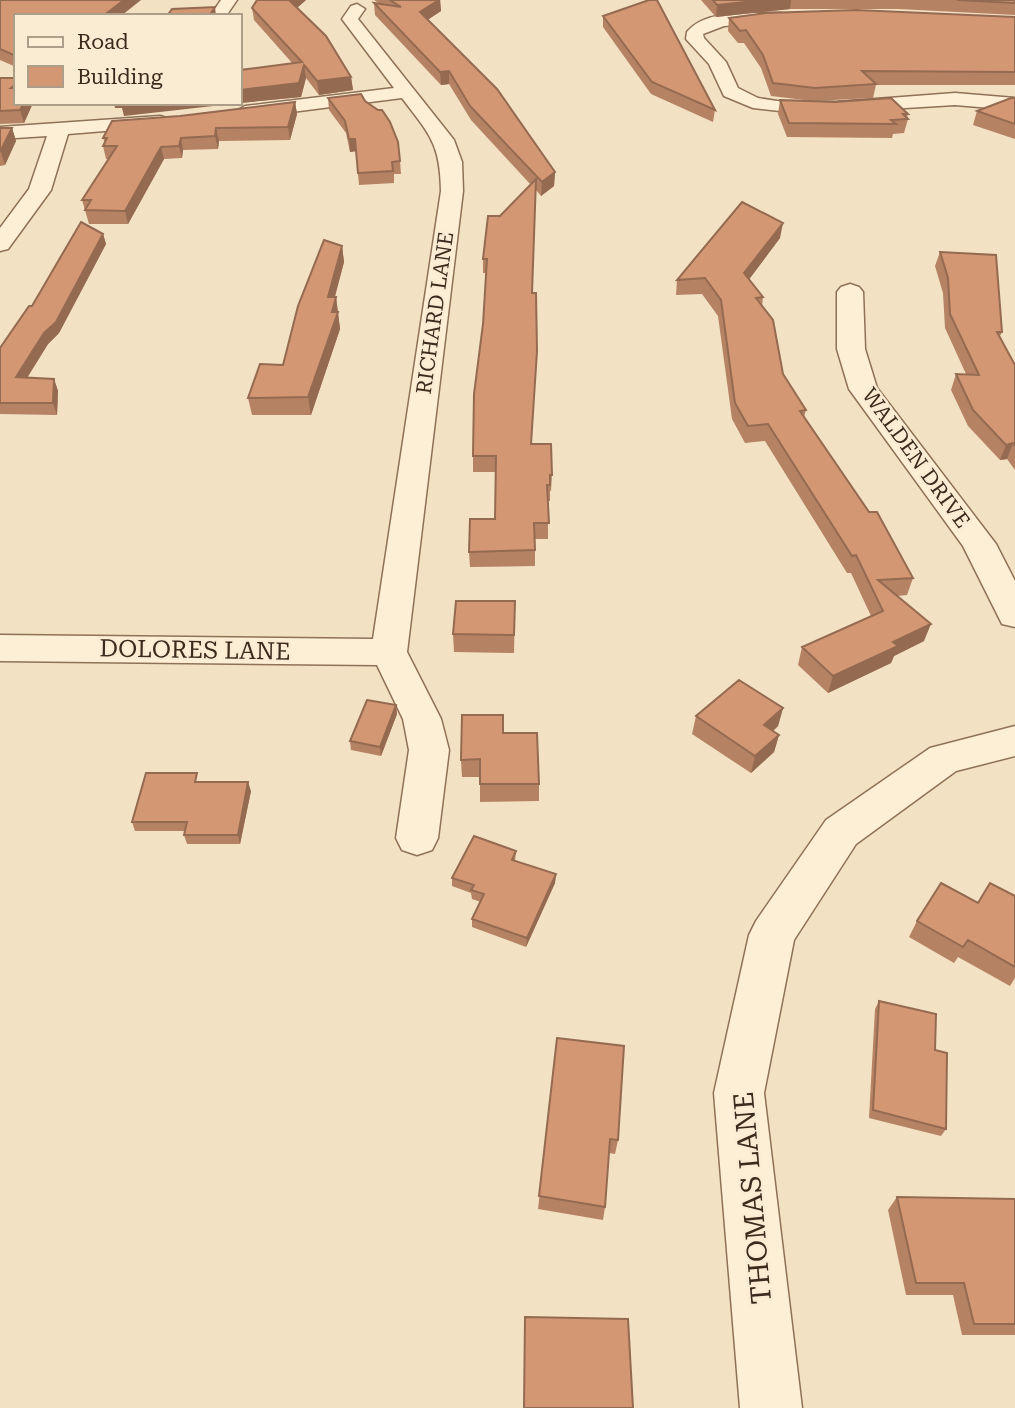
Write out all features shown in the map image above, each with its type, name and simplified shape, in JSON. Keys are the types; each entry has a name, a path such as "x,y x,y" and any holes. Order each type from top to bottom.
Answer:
{"street":[{"name":"RICHARD LANE","path":"357,9 350,19 444,140 451,162 452,191 389,652"},
{"path":"800,17 727,21 703,26 695,32 695,39 718,62 729,91 757,103 799,108 981,99 1015,104"},
{"path":"222,115 406,92"},
{"path":"0,133 59,131 182,120"},
{"path":"0,244 40,190 59,131"},
{"name":"WALDEN DRIVE","path":"850,292 851,349 863,389 979,544 1015,615"},
{"name":"DOLORES LANE","path":"0,648 389,652"},
{"path":"389,652 422,719 429,750 417,838"},
{"name":"THOMAS LANE","path":"771,1408 739,1093 772,935 841,832 944,759 1015,741"}],"building":[{"path":"0,0 124,0 106,14 14,14 14,55 0,49"},
{"path":"257,0 291,0 326,36 351,77 317,81 304,65 299,83 242,90 242,70 302,62 252,8"},
{"path":"390,0 439,0 420,12 497,89 555,172 542,182 470,106 449,71 440,72 374,3 401,7"},
{"path":"649,0 657,0 715,110 652,82 603,16"},
{"path":"713,0 764,0 717,5"},
{"path":"957,0 1015,0 1015,3"},
{"path":"215,7 210,14 168,14 172,9"},
{"path":"856,10 1015,17 1015,72 862,71 876,84 815,88 773,83 763,55 746,30 740,31 729,18 766,13"},
{"path":"0,78 14,78 14,86 11,88 14,88 14,105 23,105 20,110 0,111"},
{"path":"361,94 365,101 382,110 390,122 398,142 400,161 392,162 393,171 358,173 355,139 349,139 345,121 328,98"},
{"path":"891,98 908,114 903,114 908,119 891,120 896,124 789,123 780,100 835,102"},
{"path":"1015,98 1015,124 977,111"},
{"path":"295,102 288,127 216,128 215,136 181,138 179,146 161,147 125,211 85,210 91,200 82,200 117,146 103,146 107,138 103,138 112,121"},
{"path":"0,128 12,128 0,152"},
{"path":"536,179 532,293 536,293 537,351 531,444 551,444 552,475 550,485 547,485 549,523 534,523 535,550 469,552 470,519 495,519 496,456 473,456 474,394 483,324 487,259 483,259 488,216 500,216"},
{"path":"742,202 783,223 744,273 763,297 756,298 773,320 783,374 806,410 800,411 869,512 877,512 913,578 878,580 931,624 893,642 898,646 833,676 802,647 883,611 856,555 852,556 768,424 748,426 735,403 721,300 705,278 677,280"},
{"path":"81,222 103,234 56,322 44,333 16,377 54,379 53,403 0,403 0,348 29,306 32,306"},
{"path":"324,240 342,246 328,297 336,297 332,312 338,312 308,397 248,398 260,364 283,365 298,306"},
{"path":"940,252 996,255 1002,332 997,332 1015,365 1015,445 1006,445 973,410 956,374 979,375 950,314 948,278"},
{"path":"456,601 515,601 514,635 453,634"},
{"path":"739,680 783,708 764,725 779,735 755,756 696,716"},
{"path":"367,700 396,705 380,747 350,741"},
{"path":"462,715 503,715 503,733 537,733 539,784 480,784 480,759 461,760"},
{"path":"146,773 197,773 195,782 248,782 238,835 184,835 187,822 132,822"},
{"path":"474,836 516,851 512,860 556,874 527,938 472,919 484,894 471,890 474,885 452,878"},
{"path":"941,883 978,903 990,883 1015,896 1015,967 968,940 963,947 917,921"},
{"path":"879,1001 936,1014 935,1050 947,1053 946,1129 873,1110"},
{"path":"557,1038 624,1046 618,1140 610,1139 605,1207 539,1196"},
{"path":"897,1197 1015,1199 1015,1324 974,1324 964,1283 916,1283"},
{"path":"525,1317 628,1319 633,1408 524,1408"}]}
